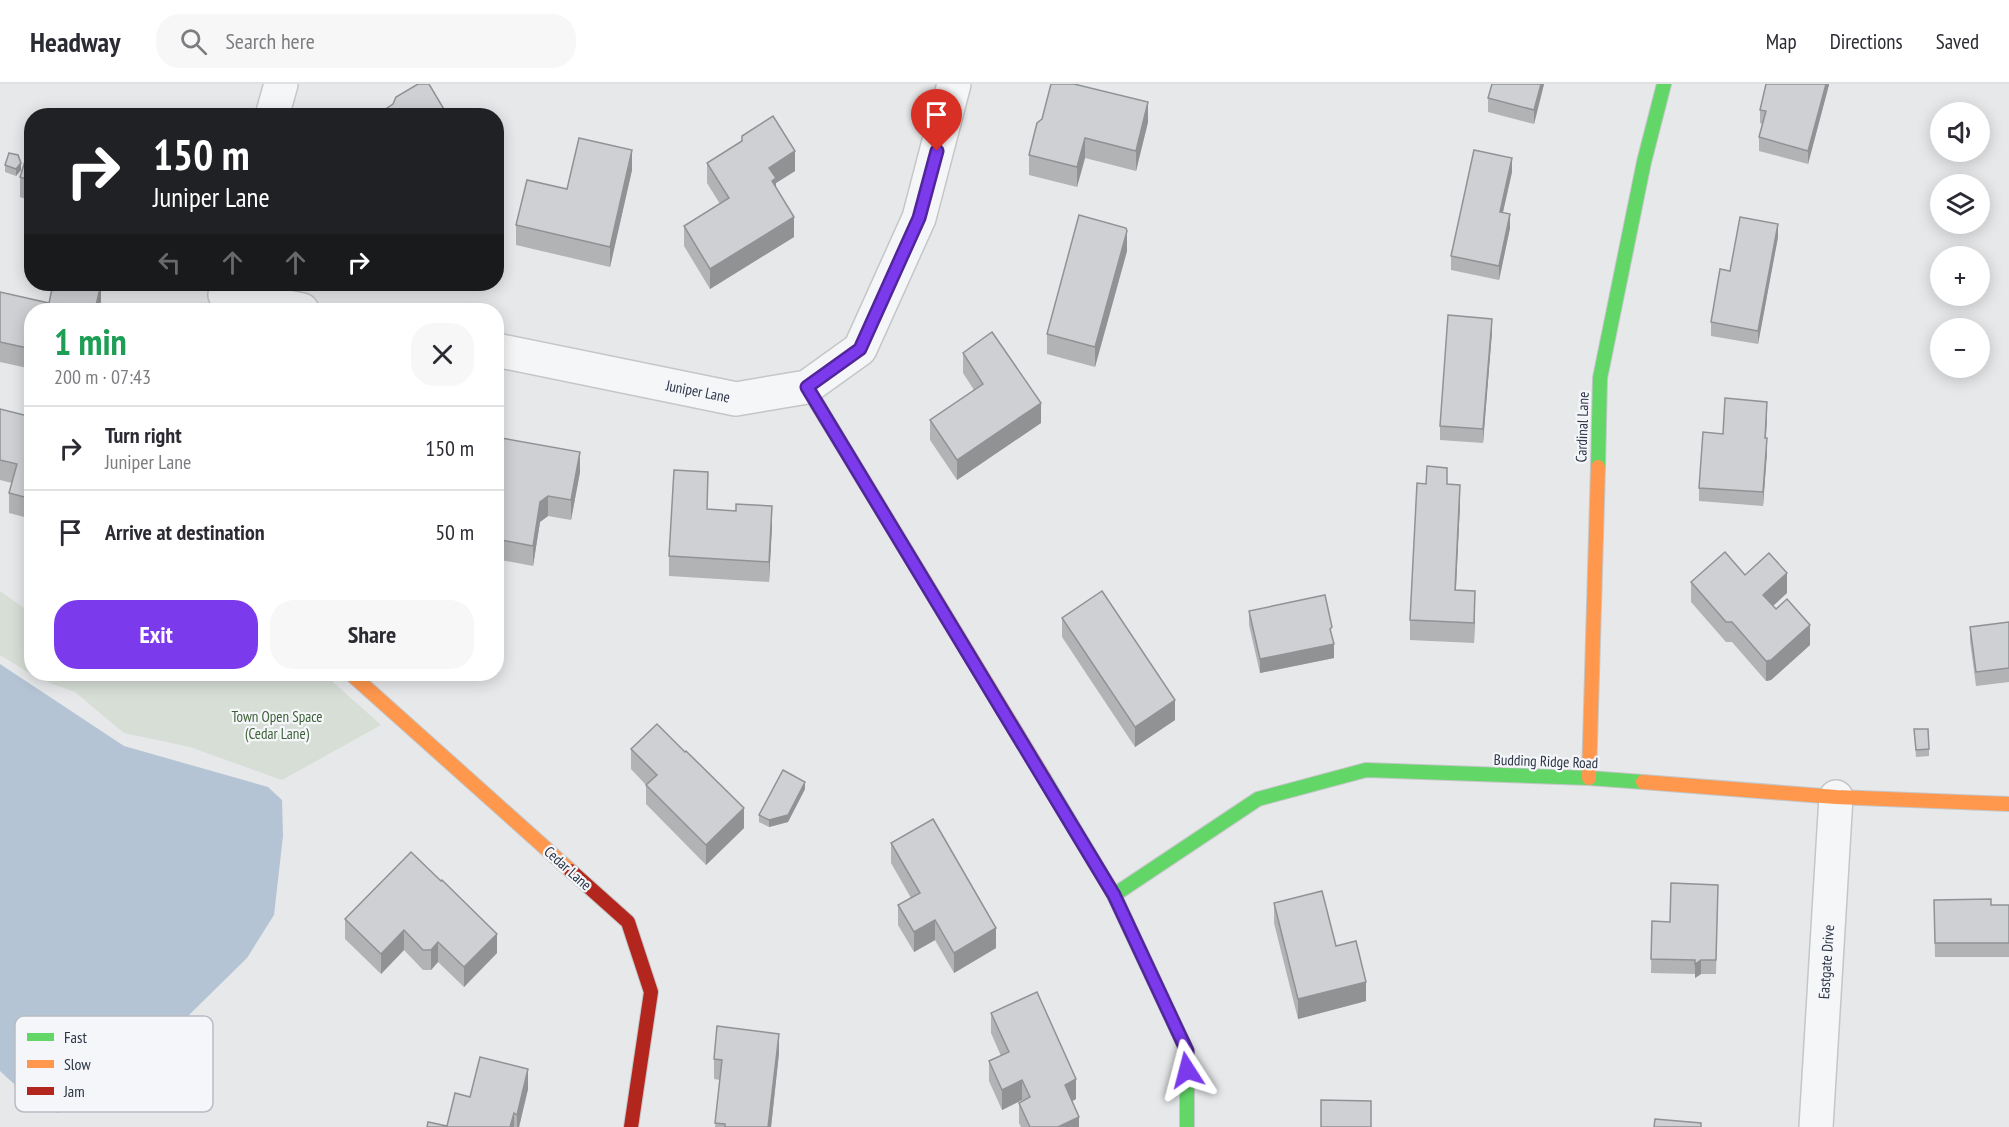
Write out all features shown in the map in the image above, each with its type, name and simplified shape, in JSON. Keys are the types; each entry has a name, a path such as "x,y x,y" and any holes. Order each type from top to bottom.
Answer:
{"street":[{"path":"274,108 281,84"},
{"name":"Juniper Lane","path":"504,352 736,399 807,387 860,349 919,218 954,84"},
{"name":"Cardinal Lane","path":"1589,778 1600,378 1644,162 1664,84"},
{"path":"225,296 264,303"},
{"path":"807,387 1114,895 1187,1051 1187,1127"},
{"name":"Cedar Lane","path":"359,681 628,922 651,992 630,1127"},
{"name":"Budding Ridge Road","path":"1114,895 1258,800 1366,770 1589,778 1836,797 2009,804"},
{"name":"Eastgate Drive","path":"1816,1127 1836,797"}],"green space":[{"name":"Town Open Space (Cedar Lane)","path":"0,591 24,608 24,670 0,655"},
{"name":"Town Open Space (Cedar Lane)","path":"45,681 332,681 381,725 282,780 190,747 124,733 75,692"}],"water":[{"path":"0,664 124,746 268,787 282,800 283,836 274,915 247,958 188,1016 15,1016 15,1085 0,1071"}],"building":[{"path":"418,84 429,84 443,108 387,108 393,104 396,97"},
{"path":"1051,84 1074,84 1148,102 1136,151 1085,138 1077,167 1029,155 1037,123 1042,119"},
{"path":"1492,84 1541,84 1534,110 1488,98"},
{"path":"1766,84 1826,84 1808,151 1759,137 1766,111 1760,110"},
{"path":"773,116 795,151 769,168 776,178 772,181 794,217 710,269 684,226 729,198 707,163 742,141 742,136"},
{"path":"579,138 632,150 610,247 516,225 527,180 567,189"},
{"path":"1474,150 1512,158 1500,212 1510,214 1499,266 1451,256"},
{"path":"9,153 18,155 21,163 16,169 5,165"},
{"path":"24,164 24,178 20,177"},
{"path":"1079,215 1126,228 1127,231 1095,347 1047,334"},
{"path":"1740,217 1778,224 1758,331 1711,322 1720,269 1730,271"},
{"path":"52,291 99,291 97,303 49,303"},
{"path":"0,292 49,303 24,303 24,347 0,342"},
{"path":"1448,315 1492,319 1483,429 1440,426"},
{"path":"992,332 1041,403 957,460 930,420 983,384 963,353"},
{"path":"1725,398 1767,402 1763,492 1699,488 1703,432 1723,434"},
{"path":"0,409 24,415 24,497 9,493 17,464 0,460"},
{"path":"504,439 580,452 571,500 548,496 540,502 533,546 504,541"},
{"path":"1427,466 1447,468 1447,484 1460,485 1455,590 1475,591 1474,623 1410,620 1417,483 1426,484"},
{"path":"674,470 708,472 707,509 736,511 736,504 772,506 769,562 669,556"},
{"path":"1725,552 1745,575 1769,553 1787,573 1763,595 1776,609 1787,599 1810,625 1771,660 1766,661 1732,622 1726,622 1691,582"},
{"path":"1102,591 1175,700 1135,727 1062,618"},
{"path":"1325,595 1334,644 1260,659 1249,611"},
{"path":"2009,622 2009,668 1976,672 1970,627"},
{"path":"657,724 744,808 706,845 646,785 657,775 631,749"},
{"path":"1914,729 1928,729 1929,749 1916,750"},
{"path":"783,770 805,782 788,815 769,820 759,815"},
{"path":"933,819 996,928 954,953 935,920 914,932 898,905 920,893 891,843"},
{"path":"411,852 497,934 464,967 438,942 431,950 423,950 404,930 381,954 345,919"},
{"path":"1671,883 1718,885 1716,960 1701,960 1695,964 1695,960 1651,959 1652,921 1670,922"},
{"path":"1322,891 1336,946 1356,941 1366,982 1298,999 1274,903"},
{"path":"1991,899 1991,905 2009,905 2009,943 1935,943 1934,900"},
{"path":"1037,992 1076,1079 1065,1085 1079,1117 1058,1127 1030,1127 1019,1103 1030,1097 1022,1080 1002,1090 989,1061 1009,1052 991,1013"},
{"path":"717,1026 779,1034 768,1127 725,1127 725,1124 715,1123 722,1060 714,1059"},
{"path":"480,1057 528,1069 517,1115 514,1113 510,1127 427,1127 428,1122 447,1126 455,1093 470,1097"},
{"path":"1321,1100 1371,1101 1371,1127 1321,1127"},
{"path":"1655,1119 1701,1123 1701,1127 1654,1127"}],"traffic: fast":[{"path":"1598,467 1600,378 1644,162 1664,84"},
{"path":"1114,895 1258,799 1366,770 1643,782"},
{"path":"1044,778 1114,895 1187,1051 1187,1127"}],"traffic: slow":[{"path":"807,387 1044,778"},
{"path":"1589,778 1598,467"},
{"path":"359,681 571,871"},
{"path":"1643,782 1836,797 2009,804"}],"traffic: jam":[{"path":"571,871 628,922 651,992 631,1127"}],"route":[{"path":"937,151 919,218 860,349 807,387 1114,895 1187,1051 1187,1070"}]}
